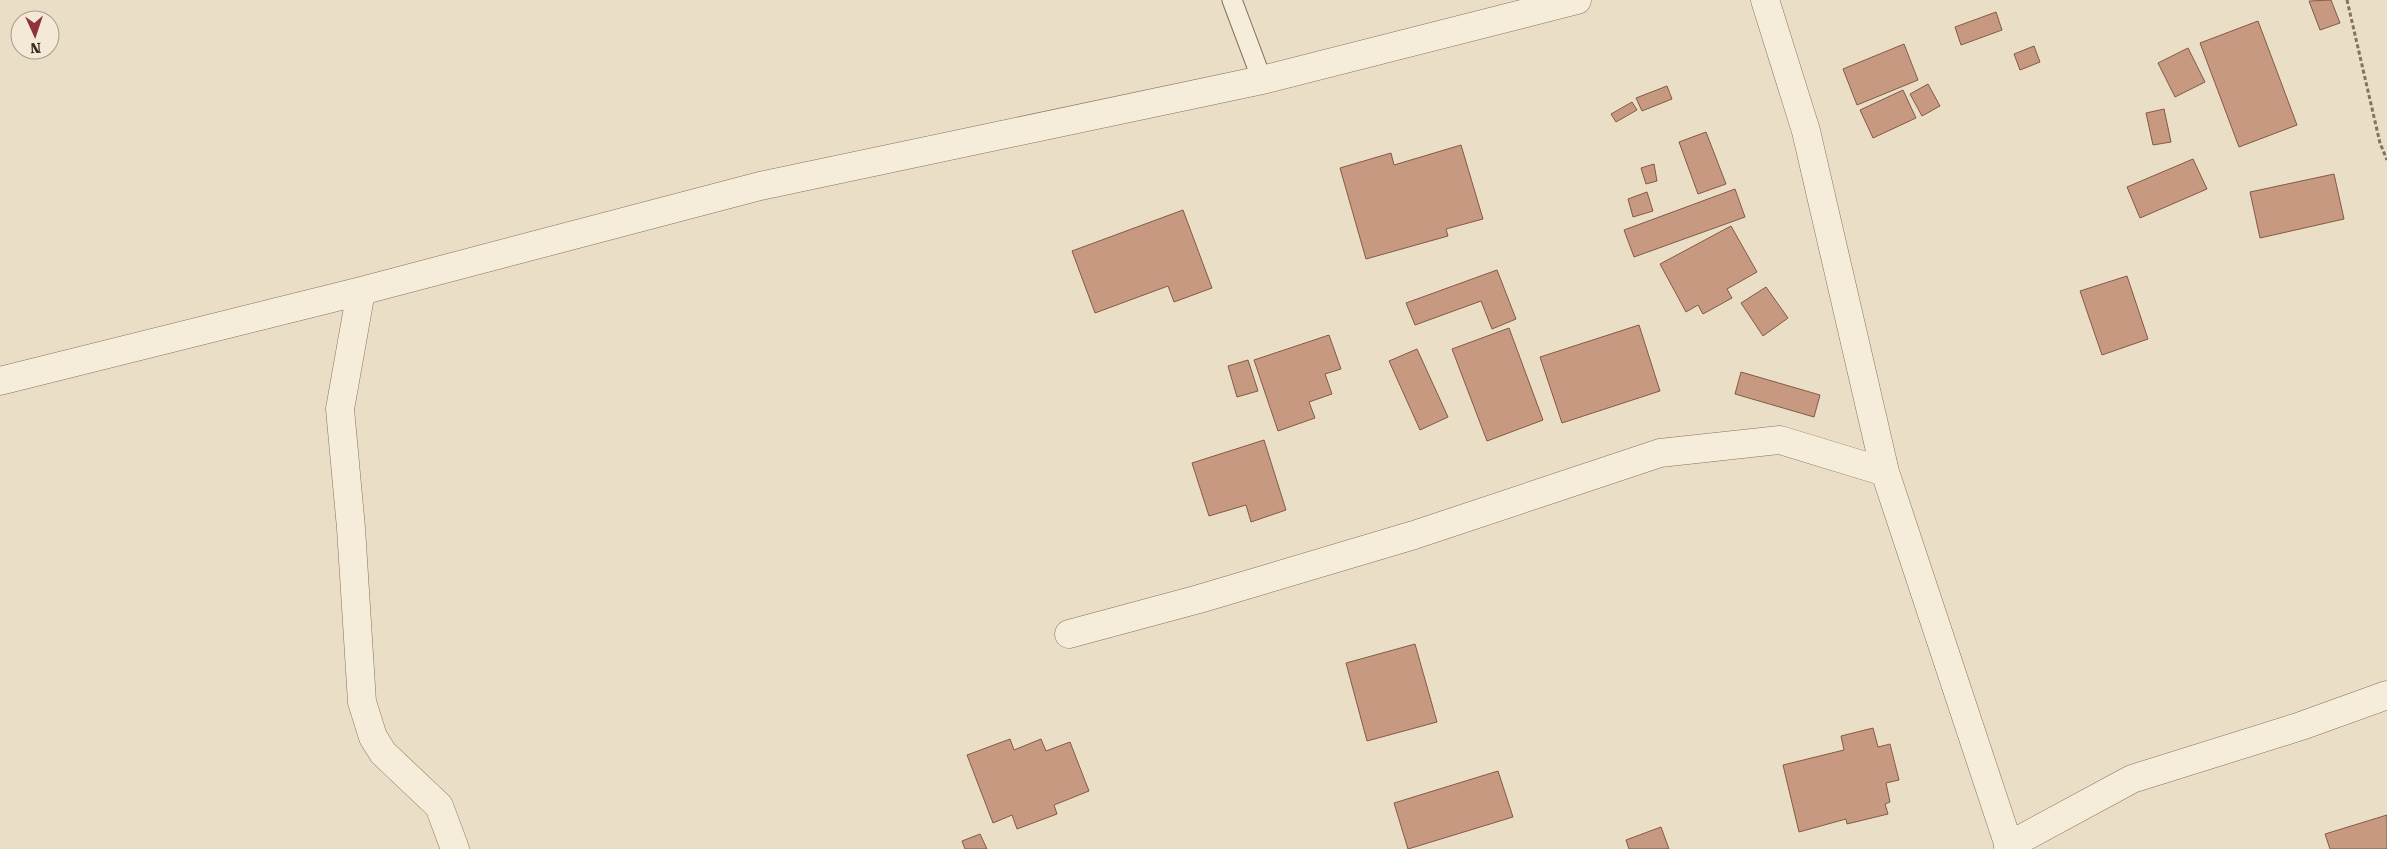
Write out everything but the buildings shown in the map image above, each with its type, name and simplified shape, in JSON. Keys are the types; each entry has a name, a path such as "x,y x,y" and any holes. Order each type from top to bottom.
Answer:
{"street":[{"path":"0,381 361,291 760,186 1262,80 1577,0"},
{"path":"1765,0 1806,131 1885,472 2009,848 2132,779 2301,726 2387,695"},
{"path":"361,291 340,410 351,528 362,702 373,737 383,753 439,806 455,849"},
{"path":"1069,634 1198,599 1404,538 1660,453 1780,440 1885,472"}],"lane":[{"path":"1232,0 1262,80"}],"path":[{"path":"2348,0 2380,143 2387,160"}]}
